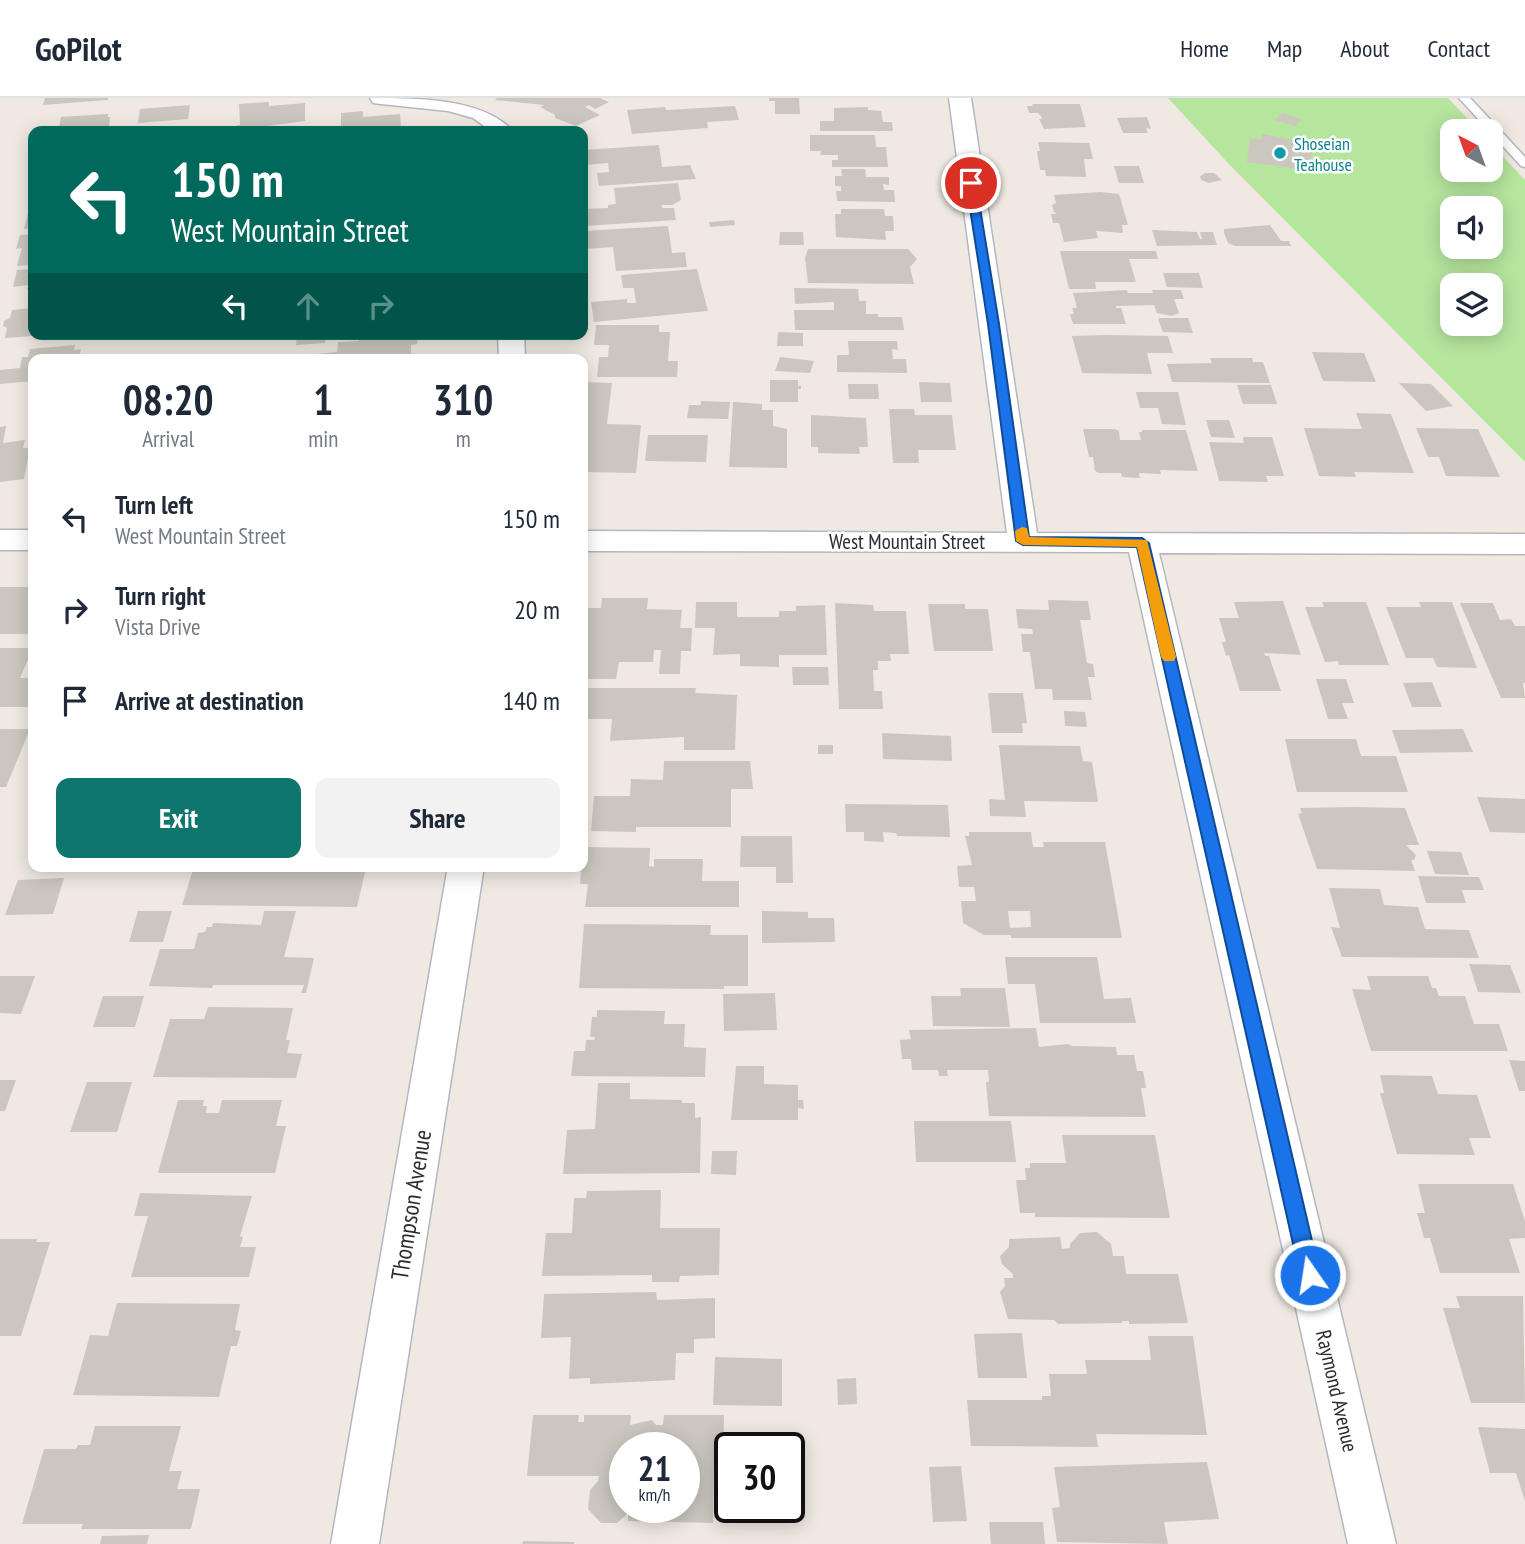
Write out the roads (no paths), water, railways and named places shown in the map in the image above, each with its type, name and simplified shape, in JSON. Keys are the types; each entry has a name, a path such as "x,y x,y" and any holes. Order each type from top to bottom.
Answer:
{"street":[{"path":"381,98 478,112 500,126"},
{"path":"960,98 1023,541"},
{"path":"0,540 28,540"},
{"name":"West Mountain Street","path":"588,541 1525,544"},
{"name":"Raymond Avenue","path":"1142,543 1372,1544"},
{"name":"Thompson Avenue","path":"355,1544 465,872"}],"lane":[{"path":"1464,98 1525,164"}],"place":[{"name":"Shoseian Teahouse","path":"1280,153"}]}
